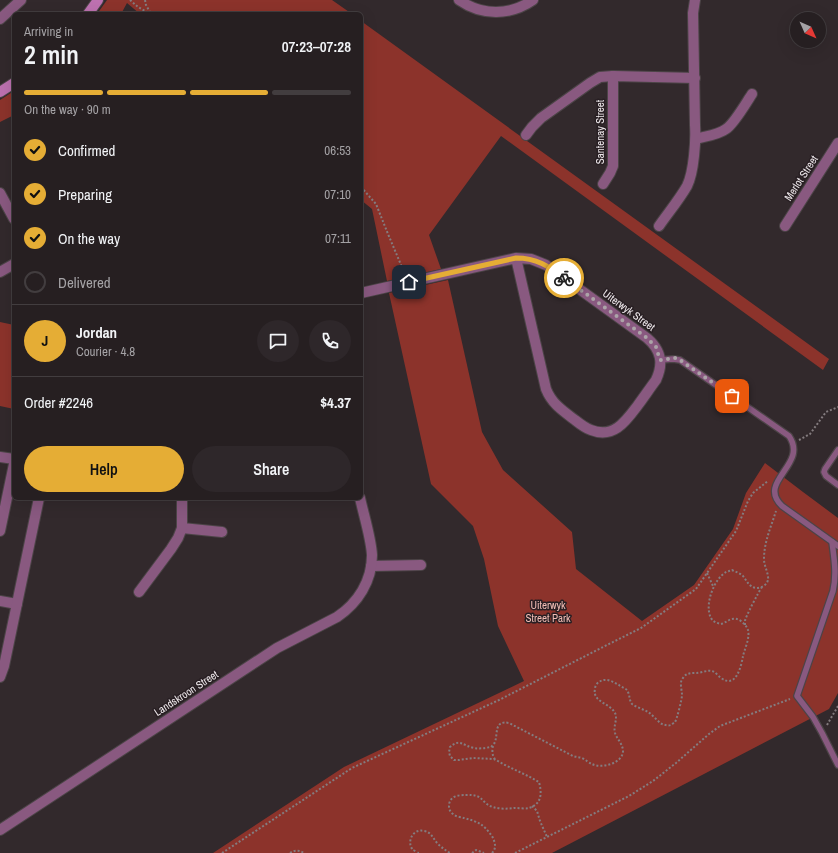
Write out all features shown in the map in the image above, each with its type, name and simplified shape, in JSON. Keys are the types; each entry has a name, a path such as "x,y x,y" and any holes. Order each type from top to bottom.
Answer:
{"street":[{"path":"0,19 21,0"},
{"path":"89,12 98,0"},
{"path":"459,0 478,10 504,12 514,10 533,0"},
{"path":"659,226 688,185 691,176 696,139 693,13 695,0"},
{"name":"Santenay Street","path":"603,184 613,166 612,76"},
{"name":"Santenay Street","path":"526,135 541,118 600,77 695,78"},
{"path":"0,92 12,84"},
{"path":"696,139 726,130 752,94"},
{"name":"Merlot Street","path":"785,226 838,143"},
{"path":"0,193 12,215"},
{"path":"516,258 546,389 556,406 584,427 597,432 604,432 622,426 656,380 659,374 660,360"},
{"name":"Uiterwyk Street","path":"363,293 516,258 531,259 546,265 647,338 656,347 660,360"},
{"path":"0,272 12,265"},
{"path":"0,457 12,459"},
{"path":"0,531 12,474"},
{"path":"0,677 4,666 40,500"},
{"path":"139,592 178,538 182,528 182,500"},
{"name":"Landskroon Street","path":"0,830 277,648 345,612 356,601 364,589 368,580 371,566 371,545 360,500"},
{"path":"182,528 222,532"},
{"path":"371,566 421,565"},
{"path":"0,601 17,604"}],"lane":[{"path":"660,360 676,358 680,360 789,436 793,444 794,453 776,484 776,497 778,501 788,510 838,546"},
{"path":"838,450 824,472 826,476 838,485"},
{"path":"832,542 835,572 834,591 797,696 822,732 838,766"}],"path":[{"path":"130,0 147,12"},
{"path":"145,0 149,12"},
{"path":"363,189 376,204 409,282"},
{"path":"793,444 810,434 826,412 838,407"},
{"path":"222,853 352,768 499,700 640,628 696,589 736,531 748,500 753,493 770,480 780,476"},
{"path":"497,761 493,757 492,749 495,743 497,727 506,722 592,764 605,765 615,762 622,755 622,745 615,733 616,716 614,711 611,707 597,699 595,694 596,685 601,680 608,680 625,688 632,704 649,713 663,725 667,726 672,725 675,722 678,715 682,697 681,681 686,675 711,671 727,681 736,678 749,634 745,621 760,590 767,583 768,579 764,562 765,545 778,501"},
{"path":"746,626 734,618 721,624 715,622 711,618 708,611 708,603 713,586 726,572 732,570 743,577 749,585 758,588 763,587"},
{"path":"707,572 713,586"},
{"path":"515,853 629,796 653,781 720,726 797,696"},
{"path":"822,732 838,706"},
{"path":"493,745 491,747 474,748 456,742 450,747 449,752 450,756 454,760 472,758 494,759 539,782 541,791 540,798 536,804 529,808 491,807 479,796 474,795 463,795 454,797 450,800 448,806 452,814 481,824 487,829 494,840 495,850 493,853"},
{"path":"532,806 537,811 547,837"},
{"path":"419,853 413,850 410,841 413,834 418,830 424,830 429,833 444,850 450,853"},
{"path":"290,853 296,850 304,853"},
{"path":"472,853 476,850 484,853"}],"green space":[{"path":"107,0 332,0 349,12 138,12 127,3 122,12 98,12"},
{"path":"363,22 829,359 823,370 501,136 429,235 441,269 387,281 372,209 363,202"},
{"path":"12,92 12,116 0,122 0,100"},
{"name":"Uiterwyk Street Park","path":"448,280 482,432 503,470 572,532 576,569 642,621 694,585 733,529 746,493 765,463 838,518 838,693 829,709 552,853 213,853 344,767 524,681 498,626 484,559 473,526 431,484 389,293"},
{"path":"0,322 12,325 12,409 0,406"}],"way so far":[{"path":"564,278 652,342 659,353 660,360 676,358 680,360 732,396"}],"route":[{"path":"409,282 516,258 538,261 564,278"}]}
